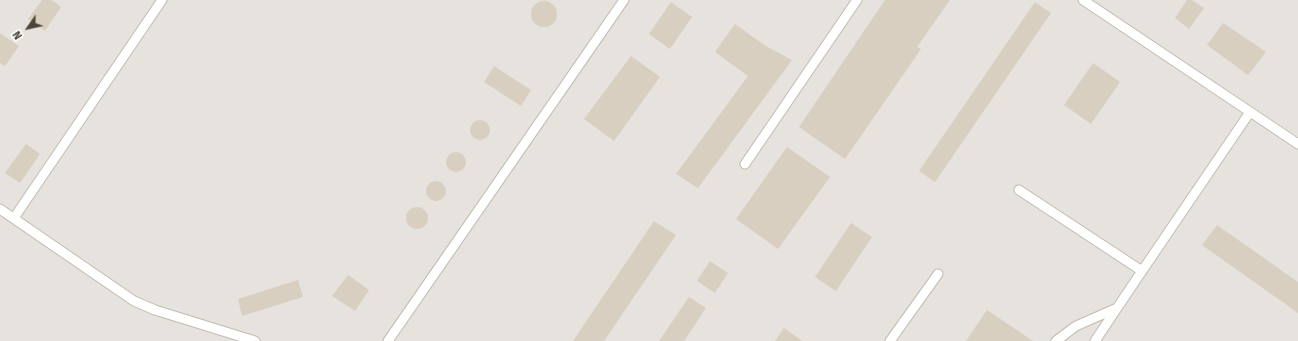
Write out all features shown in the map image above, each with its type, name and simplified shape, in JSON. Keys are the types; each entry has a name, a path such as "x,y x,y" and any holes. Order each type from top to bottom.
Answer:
{"lane":[{"path":"14,218 162,0"},
{"path":"388,341 624,0"},
{"path":"745,164 857,0"},
{"path":"1083,0 1094,3 1298,144"},
{"path":"1095,341 1250,112"},
{"path":"1019,190 1142,271"},
{"path":"0,209 134,301 155,310 255,341"},
{"path":"890,341 938,274"},
{"path":"1056,341 1076,326 1117,308"}],"shaded area":[{"path":"0,0 1298,0 1298,341 0,341"}],"building":[{"path":"42,0 52,0 61,7 45,31 28,19"},
{"path":"885,0 950,0 917,47 921,49 845,159 799,127"},
{"path":"1187,0 1192,0 1204,8 1189,29 1175,18"},
{"path":"544,1 553,5 557,14 553,23 544,27 535,23 531,14 535,5"},
{"path":"671,2 692,17 670,49 649,34"},
{"path":"1035,2 1051,13 935,182 919,171"},
{"path":"1223,23 1266,52 1248,75 1207,45"},
{"path":"735,24 764,45 792,60 698,188 676,174 748,76 715,52"},
{"path":"0,33 19,46 5,66 0,63"},
{"path":"631,56 660,77 614,141 584,119"},
{"path":"1093,63 1120,82 1091,124 1064,105"},
{"path":"494,66 531,90 521,106 484,82"},
{"path":"480,120 487,123 490,130 487,137 480,140 473,137 470,130 473,123"},
{"path":"26,144 40,154 20,183 5,173"},
{"path":"787,147 830,177 778,249 736,219"},
{"path":"456,152 463,155 466,162 463,169 456,172 449,169 446,162 449,155"},
{"path":"436,181 443,184 446,191 443,198 436,201 429,198 426,191 429,184"},
{"path":"417,207 421,208 427,214 427,222 421,228 417,229 413,228 407,222 406,218 407,214 413,208"},
{"path":"654,221 676,235 604,341 573,341"},
{"path":"851,223 872,237 836,291 815,277"},
{"path":"1217,225 1298,282 1298,313 1202,245"},
{"path":"710,261 728,273 715,293 697,281"},
{"path":"348,275 369,290 355,311 332,296"},
{"path":"298,280 303,297 242,316 238,299"},
{"path":"689,297 706,308 684,341 659,341"},
{"path":"987,310 1033,341 966,341"},
{"path":"784,328 802,341 775,341"}]}
